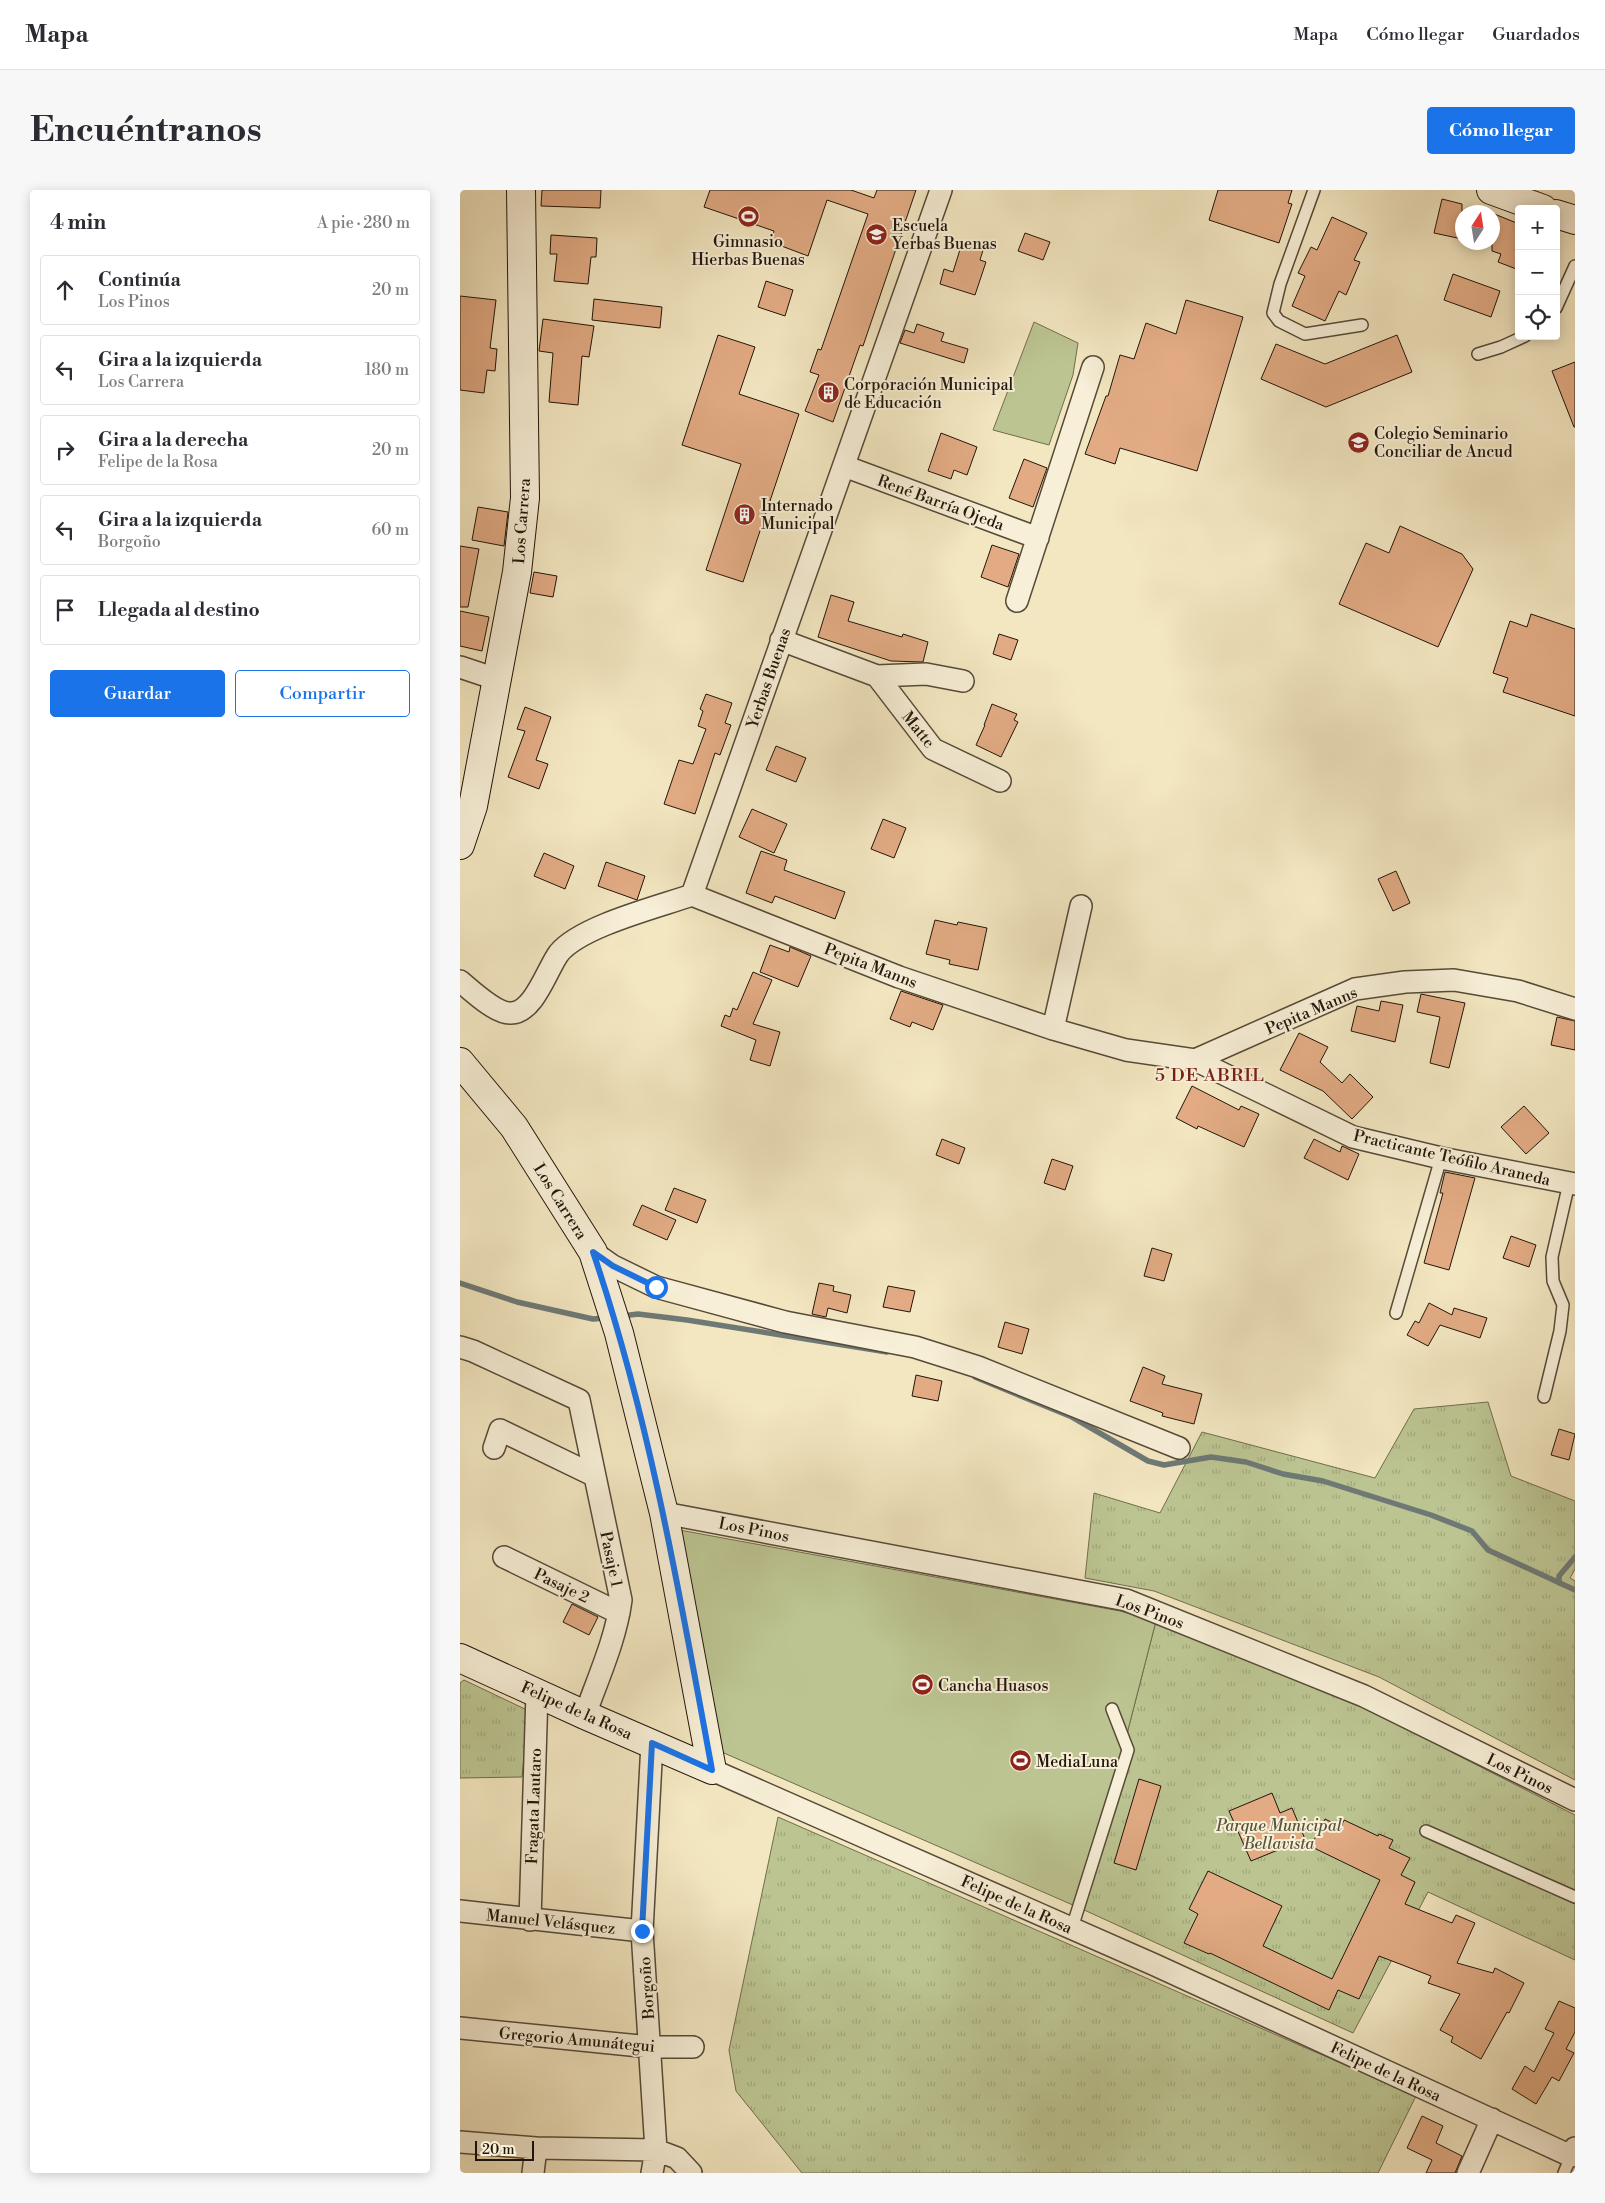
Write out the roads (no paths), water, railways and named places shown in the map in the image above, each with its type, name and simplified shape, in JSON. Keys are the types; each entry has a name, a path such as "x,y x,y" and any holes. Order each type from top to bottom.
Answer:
{"street":[{"name":"Los Carrera","path":"460,845 473,806 517,572 525,498 521,190"},
{"name":"Yerbas Buenas","path":"692,895 941,190"},
{"path":"1491,190 1532,205"},
{"path":"1560,215 1575,220"},
{"path":"1017,601 1093,367"},
{"name":"René Barría Ojeda","path":"844,466 1038,538"},
{"path":"781,640 877,676 926,674 963,680"},
{"path":"460,667 496,679"},
{"name":"Matte","path":"877,676 933,749 1000,781"},
{"path":"460,981 501,1012 512,1014 524,1008 532,1000 560,952 575,940 610,922 692,895"},
{"name":"Pepita Manns","path":"692,895 899,977 1053,1029 1126,1050 1195,1060 1355,989 1405,982 1454,980 1518,991 1575,1009"},
{"path":"1053,1029 1081,906"},
{"name":"Practicante Teófilo Araneda","path":"1195,1060 1353,1137 1442,1158 1572,1184"},
{"name":"Los Carrera","path":"460,1062 514,1128 593,1252 619,1333 664,1512 712,1770"},
{"path":"593,1252 613,1266 656,1287 785,1322 915,1346 978,1367 1179,1448"},
{"name":"Pasaje 1","path":"460,1347 474,1351 579,1400 593,1475 619,1585 620,1600 619,1613 585,1715"},
{"path":"494,1448 500,1430 593,1475"},
{"name":"Los Pinos","path":"664,1512 1126,1600 1364,1696 1575,1800"},
{"name":"Pasaje 2","path":"504,1557 619,1613"},
{"name":"Felipe de la Rosa","path":"460,1658 585,1715 1072,1928 1492,2120 1570,2159"},
{"name":"Fragata Lautaro","path":"530,1920 537,1693"},
{"name":"Borgoño","path":"652,1743 642,1931 656,2150 652,2173"},
{"name":"Manuel Velásquez","path":"460,1911 642,1931"},
{"name":"Gregorio Amunátegui","path":"460,2028 650,2047 693,2047"},
{"path":"1468,2173 1492,2120"},
{"path":"460,2142 536,2148 656,2150 677,2158 692,2173"},
{"path":"533,2173 536,2148"}],"lane":[{"path":"1314,190 1280,284 1272,314 1279,321 1305,334 1362,325"},
{"path":"1560,299 1575,266"},
{"path":"1478,354 1516,340"},
{"path":"1396,1313 1442,1158"},
{"path":"1544,1397 1560,1331 1563,1305 1553,1281 1552,1257 1572,1184"},
{"path":"1072,1928 1128,1750 1112,1709"},
{"path":"1426,1832 1575,1897"}],"waterway":[{"path":"460,1283 517,1302 593,1319 605,1318"},
{"path":"622,1316 638,1314 687,1320 887,1352"},
{"path":"975,1377 1072,1417 1148,1461 1164,1465 1211,1457 1246,1462 1283,1474 1323,1481 1431,1515 1472,1531 1488,1550 1575,1590"},
{"path":"1559,1581 1559,1576 1575,1557"}],"place":[{"name":"Gimnasio Hierbas Buenas","path":"748,217"},
{"name":"Escuela Yerbas Buenas","path":"876,234"},
{"name":"Corporación Municipal de Educación","path":"828,393"},
{"name":"Colegio Seminario Conciliar de Ancud","path":"1358,442"},
{"name":"Internado Municipal","path":"745,514"},
{"name":"Cancha Huasos","path":"922,1685"},
{"name":"MediaLuna","path":"1020,1761"}],"district":[{"name":"5 DE ABRIL","path":"1210,1075"}],"park label":[{"name":"Parque Municipal Bellavista","path":"1279,1834"}]}
